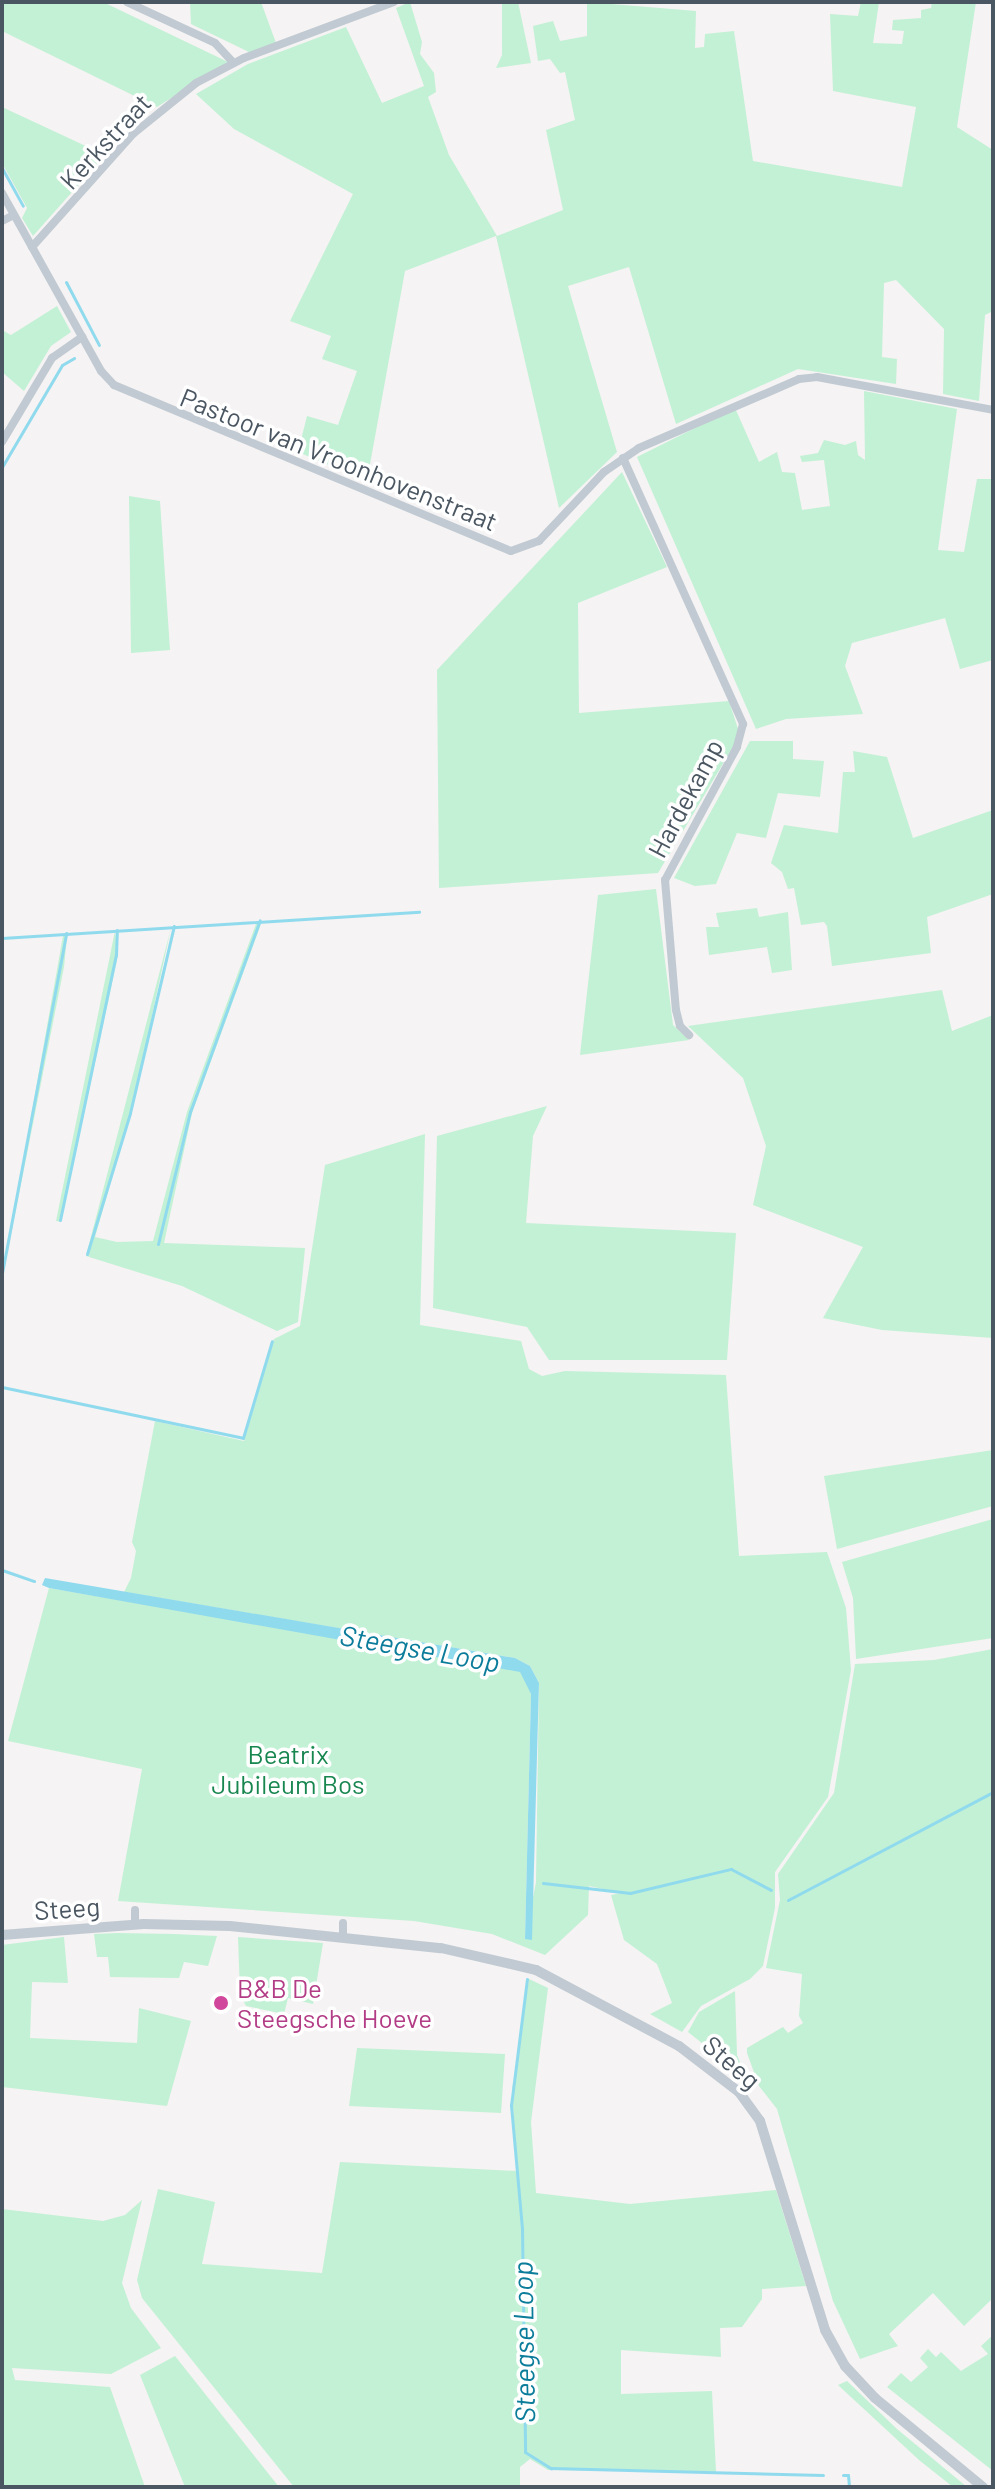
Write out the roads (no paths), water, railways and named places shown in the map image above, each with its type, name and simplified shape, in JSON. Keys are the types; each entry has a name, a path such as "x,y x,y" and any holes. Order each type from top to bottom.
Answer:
{"street":[{"path":"127,2 215,43 233,62"},
{"name":"Kerkstraat","path":"32,247 133,134 185,91 233,62 394,2"},
{"name":"Pastoor van Vroonhovenstraat","path":"2,193 105,377 123,391 511,551 539,541 623,458 807,378 993,410"},
{"path":"2,221 14,215"},
{"path":"2,442 50,361 82,337"},
{"name":"Hardekamp","path":"623,458 743,724 737,747 665,880 676,1010 680,1026 689,1035"},
{"name":"Steeg","path":"135,1910 135,1925"},
{"path":"343,1923 343,1938"},
{"name":"Steeg","path":"2,1935 135,1925 230,1926 441,1948 536,1970 682,2041 739,2092 760,2121 825,2330 845,2366 875,2398 983,2487"}],"water":[{"path":"45,1578 515,1658 530,1666 539,1683 532,1940 525,1939 531,1694 520,1672 49,1588 42,1585"}],"waterway":[{"path":"2,168 23,206"},
{"path":"66,282 99,345"},
{"path":"2,467 62,365 74,358"},
{"path":"2,938 419,912"},
{"path":"158,1244 190,1112 260,920"},
{"path":"87,1254 130,1113 174,926"},
{"path":"60,1220 116,955 117,930"},
{"path":"2,1273 66,933"},
{"path":"2,1387 243,1438 272,1341"},
{"name":"Steegse Loop","path":"2,1570 34,1581"},
{"path":"788,1900 993,1792"},
{"path":"543,1883 630,1893 731,1869 771,1890"},
{"name":"Steegse Loop","path":"527,1979 511,2105 522,2228 525,2452 551,2468 823,2475"},
{"name":"Steegse Loop","path":"843,2475 848,2475 849,2487"}],"place":[{"name":"B&B De Steegsche Hoeve","path":"221,2003"}],"park label":[{"name":"Beatrix Jubileum Bos","path":"288,1769"}]}
